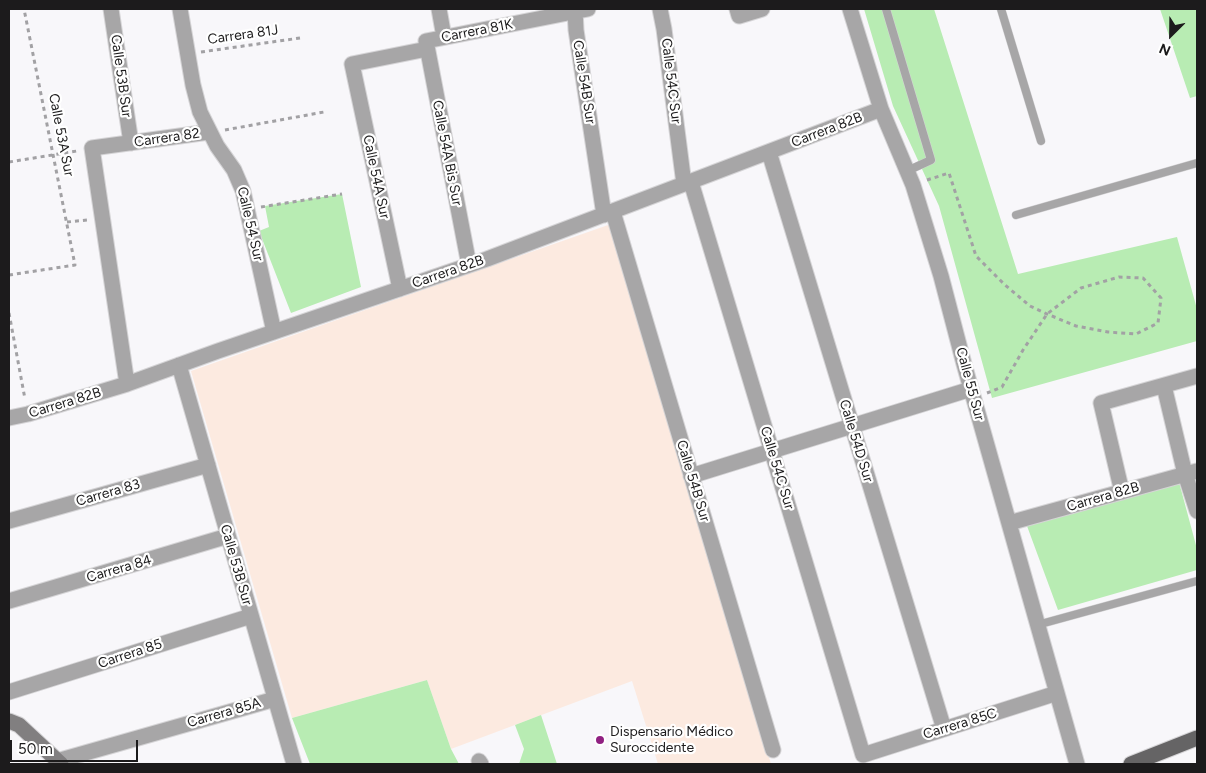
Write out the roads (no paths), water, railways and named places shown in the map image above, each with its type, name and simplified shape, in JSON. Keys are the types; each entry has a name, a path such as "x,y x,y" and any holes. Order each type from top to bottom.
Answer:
{"main road":[{"path":"1131,764 1197,738"}],"street":[{"name":"Calle 53B Sur","path":"111,9 131,143"},
{"name":"Calle 54 Sur","path":"180,9 196,99 209,132 239,179 274,332"},
{"path":"439,9 444,37"},
{"name":"Calle 54C Sur","path":"660,9 688,183 772,451 863,755"},
{"path":"738,12 762,9"},
{"name":"Calle 55 Sur","path":"850,9 882,109 913,185 941,276 972,394 1077,764"},
{"name":"Carrera 81K","path":"352,64 426,45 444,37 523,15 579,10"},
{"name":"Calle 54B Sur","path":"579,10 576,30 609,213 692,476 773,750"},
{"name":"Calle 54A Bis Sur","path":"426,45 469,265"},
{"name":"Calle 54A Sur","path":"352,64 400,289"},
{"name":"Carrera 82B","path":"9,418 127,384 469,265 882,109"},
{"name":"Carrera 82","path":"127,384 92,148 209,132"},
{"name":"Calle 54D Sur","path":"769,152 944,729"},
{"name":"Calle 53B Sur","path":"179,365 294,764"},
{"path":"1122,492 1101,404 1197,376"},
{"path":"1164,386 1191,472 1197,511"},
{"path":"692,476 852,426 972,394"},
{"name":"Carrera 83","path":"9,521 208,465"},
{"name":"Carrera 82B","path":"1009,523 1191,472"},
{"name":"Carrera 84","path":"9,601 228,536"},
{"name":"Carrera 85","path":"9,692 251,616"},
{"name":"Carrera 85C","path":"863,755 1057,694"},
{"name":"Carrera 85A","path":"59,763 275,699"},
{"path":"9,721 19,725 59,763"}],"lane":[{"path":"886,9 931,160 907,170"},
{"path":"1001,9 1041,141"},
{"path":"1016,215 1197,163"},
{"path":"1038,625 1197,581"}],"place":[{"name":"Dispensario Médico Suroccidente","path":"600,740"}]}
